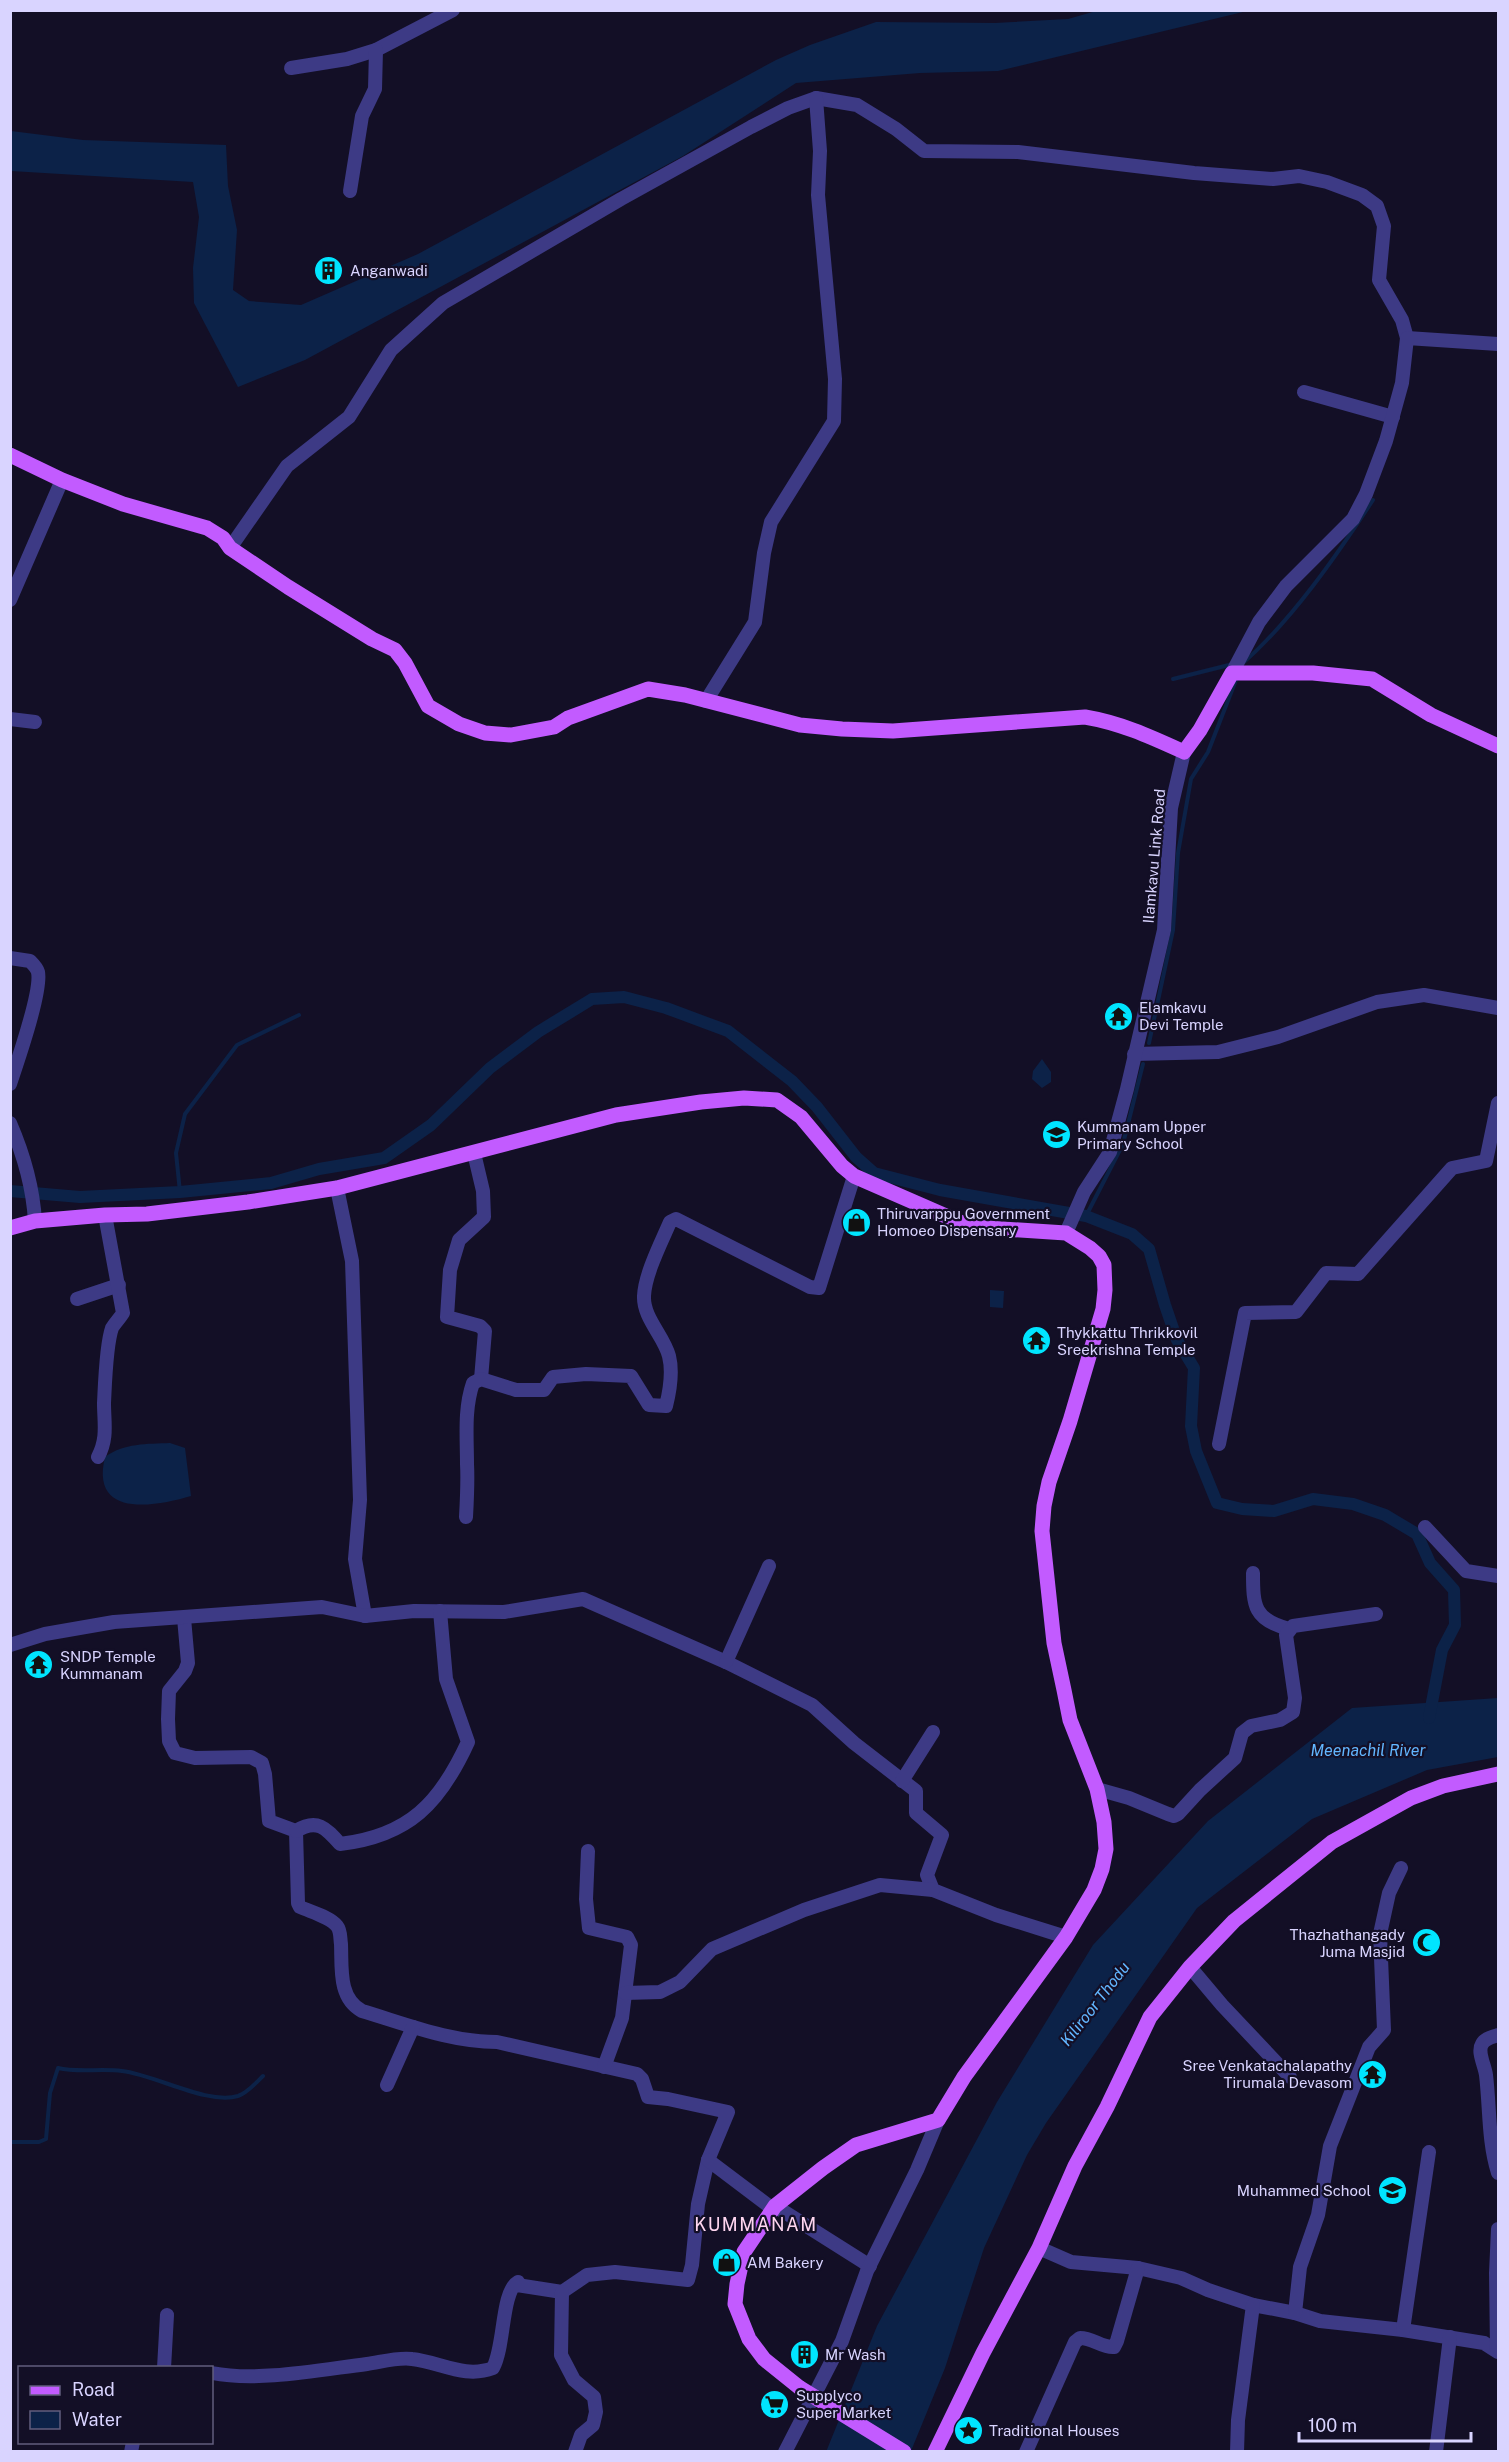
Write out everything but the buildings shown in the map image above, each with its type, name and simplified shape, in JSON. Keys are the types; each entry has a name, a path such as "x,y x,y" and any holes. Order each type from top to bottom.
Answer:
{"main road":[{"path":"10,454 62,480 123,504 207,528 223,538 230,548 372,639 395,650 405,663 428,706 459,724 485,733 511,735 554,727 568,718 648,689 685,695 800,725 893,731 1085,717 1109,721 1132,729 1184,752 1236,670 1340,674 1372,679 1431,715 1498,746"},
{"path":"10,1228 35,1214 157,1213 337,1188 616,1115 700,1102 744,1098 777,1100 801,1118 842,1166 854,1176 971,1227 1069,1228 1099,1256 1104,1265 1103,1309 1070,1421 1049,1482 1042,1531 1054,1643 1070,1720 1097,1789 1104,1821 1106,1849 1102,1869 1094,1890 1066,1938 964,2077 938,2120 856,2145 823,2168 774,2208 744,2252 737,2284 735,2304 749,2339 764,2359 800,2388 904,2451"},
{"path":"935,2451 983,2353 1039,2248 1075,2166 1107,2107 1150,2017 1190,1967 1234,1921 1332,1842 1410,1798 1443,1786 1498,1774"}],"street":[{"path":"291,68 347,59 376,50 453,10"},
{"path":"350,191 362,116 375,89 376,50"},
{"path":"706,701 755,622 764,553 771,522 834,421 835,379 818,195 820,151 816,98"},
{"path":"230,548 287,466 350,417 391,350 443,303 621,199 751,127 788,108 816,98 857,105 896,129 924,151 1018,152 1194,173 1273,179 1299,176 1327,182 1362,195 1377,206 1384,226 1379,280 1402,320 1407,338 1402,383 1393,417 1366,494 1353,519 1286,586 1259,621 1236,670"},
{"path":"1407,338 1498,344"},
{"path":"1304,392 1393,417"},
{"path":"10,600 62,480"},
{"path":"10,719 35,722"},
{"name":"Ilamkavu Link Road","path":"1069,1228 1084,1192 1110,1152 1127,1089 1164,930 1171,808 1184,752"},
{"path":"10,958 30,961 38,971 38,982 23,1044 10,1084"},
{"path":"1134,1054 1218,1052 1278,1037 1377,1002 1424,995 1498,1008"},
{"path":"1219,1444 1245,1312 1296,1312 1326,1273 1358,1274 1452,1168 1486,1161 1498,1103"},
{"path":"10,1122 25,1167 35,1214"},
{"path":"474,1154 483,1191 484,1217 459,1240 450,1270 447,1317 480,1326 485,1331 481,1379"},
{"path":"466,1516 465,1436 473,1383 481,1379 516,1390 544,1390 553,1377 586,1374 630,1376 649,1405 666,1406 671,1385 669,1356 646,1308 644,1297 655,1258 670,1222 676,1219 810,1287 819,1288 854,1176"},
{"path":"337,1188 352,1261 357,1356 360,1500 355,1559 365,1616"},
{"path":"98,1457 104,1445 106,1428 104,1404 106,1368 112,1328 123,1313 105,1215"},
{"path":"77,1299 118,1286"},
{"path":"1425,1527 1466,1571 1498,1576"},
{"path":"726,1662 769,1566"},
{"path":"1253,1573 1253,1598 1259,1613 1272,1625 1289,1629"},
{"path":"10,1646 45,1634 114,1622 322,1607 365,1616 440,1611 504,1612 583,1599 726,1662 812,1705 854,1743 916,1791 916,1813 942,1835 927,1875 933,1890"},
{"path":"184,1618 188,1663 185,1671 169,1691 169,1741 175,1753 195,1758 250,1757 262,1763 269,1821 296,1831 307,1825 315,1824 328,1830 340,1845 362,1842 393,1832 420,1814 453,1774 468,1742 446,1679 440,1611"},
{"path":"1097,1789 1129,1798 1174,1816 1178,1814 1235,1758 1242,1733 1251,1726 1280,1720 1293,1712 1295,1698 1286,1635 1289,1629 1293,1626 1376,1614"},
{"path":"902,1781 933,1732"},
{"path":"213,2373 226,2376 270,2374 412,2359 462,2371 482,2372 493,2368 497,2361 504,2333 504,2313 512,2286 518,2282 517,2285 562,2292 587,2275 615,2272 688,2280 692,2265 698,2204 708,2160 728,2112 648,2097 642,2079 637,2074 497,2042 479,2042 445,2036 362,2011 349,2001 344,1987 340,1931 332,1922 298,1903 296,1831"},
{"path":"588,1851 586,1899 589,1928 627,1937 631,1945 622,2018 604,2067"},
{"path":"1295,2313 1300,2267 1318,2214 1330,2146 1369,2047 1384,2030 1380,1934 1389,1893 1401,1868"},
{"path":"625,1993 660,1992 680,1982 712,1949 804,1910 880,1885 933,1890 996,1915 1066,1938"},
{"path":"1190,1967 1222,2005 1290,2077"},
{"path":"387,2085 413,2027"},
{"path":"1498,2036 1488,2038 1482,2044 1480,2052 1486,2074 1488,2111 1498,2173"},
{"path":"785,2451 842,2341 870,2266 918,2170 938,2120"},
{"path":"1403,2330 1430,2152"},
{"path":"708,2160 774,2208 870,2266"},
{"path":"1498,2229 1496,2273 1498,2351"},
{"path":"1039,2248 1071,2262 1138,2268 1181,2278 1253,2305 1295,2313 1320,2321 1450,2337 1484,2343 1498,2351"},
{"path":"1026,2451 1076,2342 1080,2338 1090,2338 1107,2347 1114,2347 1138,2268"},
{"path":"562,2292 561,2355 574,2380 594,2397 596,2412 593,2425 581,2435 574,2451"},
{"path":"1237,2451 1238,2420 1253,2305"},
{"path":"164,2366 167,2315"},
{"path":"1436,2451 1450,2337"}],"water":[{"path":"1096,11 1247,11 998,71 920,73 796,83 683,156 305,360 238,387 194,303 193,268 199,217 193,182 11,171 11,131 83,140 226,145 228,186 237,230 233,290 249,301 301,305 418,254 776,60 810,45 876,22 995,23 1068,19"},
{"path":"1042,1059 1051,1072 1051,1082 1042,1088 1032,1079 1033,1071"},
{"path":"990,1290 1004,1291 1003,1308 990,1307"},
{"path":"170,1443 185,1448 191,1496 160,1503 128,1504 116,1499 107,1490 103,1477 105,1457 128,1447"},
{"name":"Meenachil River","path":"1498,1698 1498,1757 1427,1770 1312,1819 1197,1908 1046,2123 1027,2155 984,2248 945,2368 911,2451 826,2452 877,2326 997,2102 1093,1945 1208,1821 1352,1708"}],"waterway":[{"path":"1243,663 1296,607 1373,500"},
{"path":"1173,679 1233,664"},
{"path":"1149,1043 1173,930 1178,853 1191,779 1208,752 1236,680"},
{"path":"10,1191 80,1197 180,1192 271,1183 319,1169 384,1158 431,1125 490,1068 538,1032 592,999 624,997 666,1008 728,1031 792,1081 817,1107 856,1157 874,1173 940,1190 1086,1216 1132,1234 1149,1249 1177,1340 1194,1368 1191,1426 1196,1451 1217,1503 1242,1509 1274,1511 1313,1499 1353,1504 1385,1515 1417,1534 1430,1563 1454,1590 1455,1625 1442,1650 1429,1718"},
{"path":"180,1192 176,1153 185,1114 237,1045 299,1015"},
{"path":"1086,1216 1123,1144 1143,1064"},
{"path":"10,2142 39,2142 46,2139 50,2093 58,2068 122,2071 197,2093 226,2098 241,2095 263,2076"}],"place":[{"name":"Anganwadi","path":"329,270"},
{"name":"Elamkavu Devi Temple","path":"1118,1016"},
{"name":"Kummanam Upper Primary School","path":"1056,1135"},
{"name":"Thiruvarppu Government Homoeo Dispensary","path":"856,1222"},
{"name":"Thykkattu Thrikkovil Sreekrishna Temple","path":"1036,1341"},
{"name":"SNDP Temple Kummanam","path":"39,1665"},
{"name":"Thazhathangady Juma Masjid","path":"1426,1943"},
{"name":"Sree Venkatachalapathy Tirumala Devasom","path":"1373,2074"},
{"name":"Muhammed School","path":"1392,2190"},
{"name":"AM Bakery","path":"726,2262"},
{"name":"Mr Wash","path":"804,2354"},
{"name":"Supplyco Super Market","path":"775,2404"},
{"name":"Traditional Houses","path":"968,2430"}],"district":[{"name":"KUMMANAM","path":"756,2224"}],"water label":[{"name":"Kiliroor Thodu","path":"1095,2004"}]}
